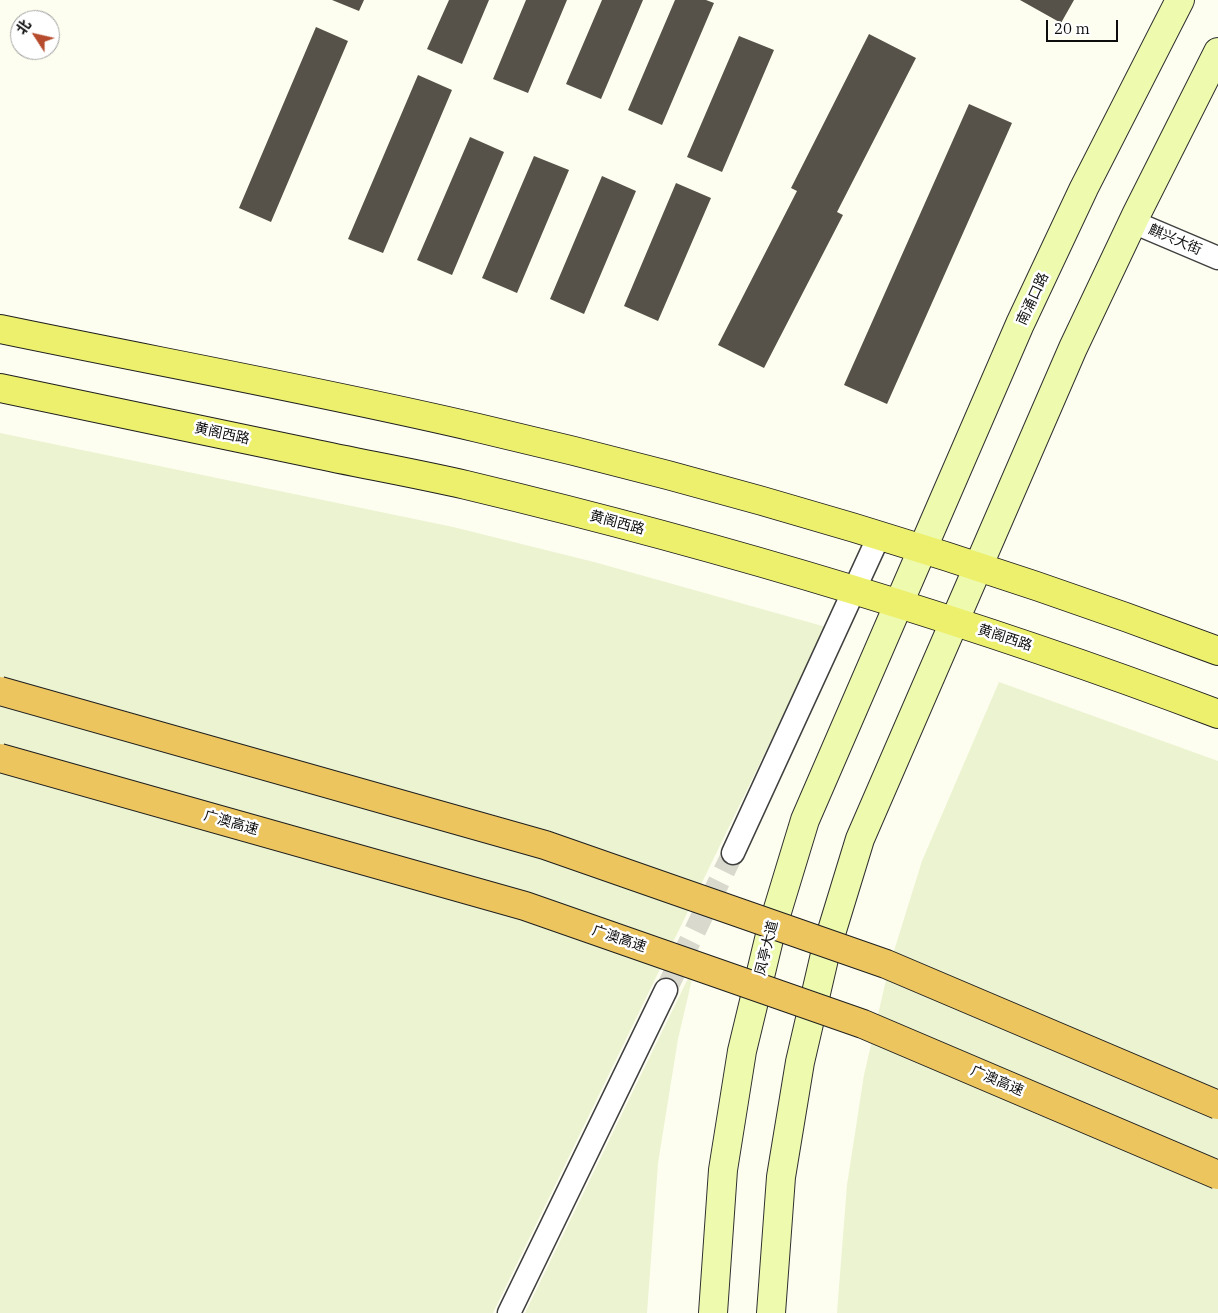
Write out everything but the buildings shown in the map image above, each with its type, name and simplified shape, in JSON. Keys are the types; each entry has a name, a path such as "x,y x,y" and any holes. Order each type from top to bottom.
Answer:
{"highway":[{"path":"0,691 545,844 886,964 1218,1105"},
{"name":"广澳高速","path":"0,758 525,906 863,1024 1218,1175"}],"main road":[{"name":"南涌口路","path":"898,603 1020,324 1076,205 1180,0"},
{"path":"771,1313 781,1177 800,1062 826,950 860,839 1074,348 1133,222 1218,52"},
{"path":"0,329 476,428 620,463 879,536 978,568 1218,651"},
{"name":"黄阁西路","path":"0,388 463,484 605,520 898,603 1027,645 1218,714"},
{"name":"凤亭大道","path":"713,1313 723,1170 742,1052 770,935 805,820 898,603"}],"street":[{"name":"麒兴大街","path":"1133,222 1218,258"},
{"path":"733,853 879,536"},
{"path":"509,1313 666,990"}],"green space":[{"path":"0,433 453,527 594,562 826,627 493,1313 0,1313"},
{"path":"999,682 1218,761 1218,1313 837,1313 847,1185 864,1075 889,967 922,861"},
{"path":"696,962 678,1039 658,1163 647,1313 525,1313"}],"tunnel":[{"path":"666,990 733,853"}]}
